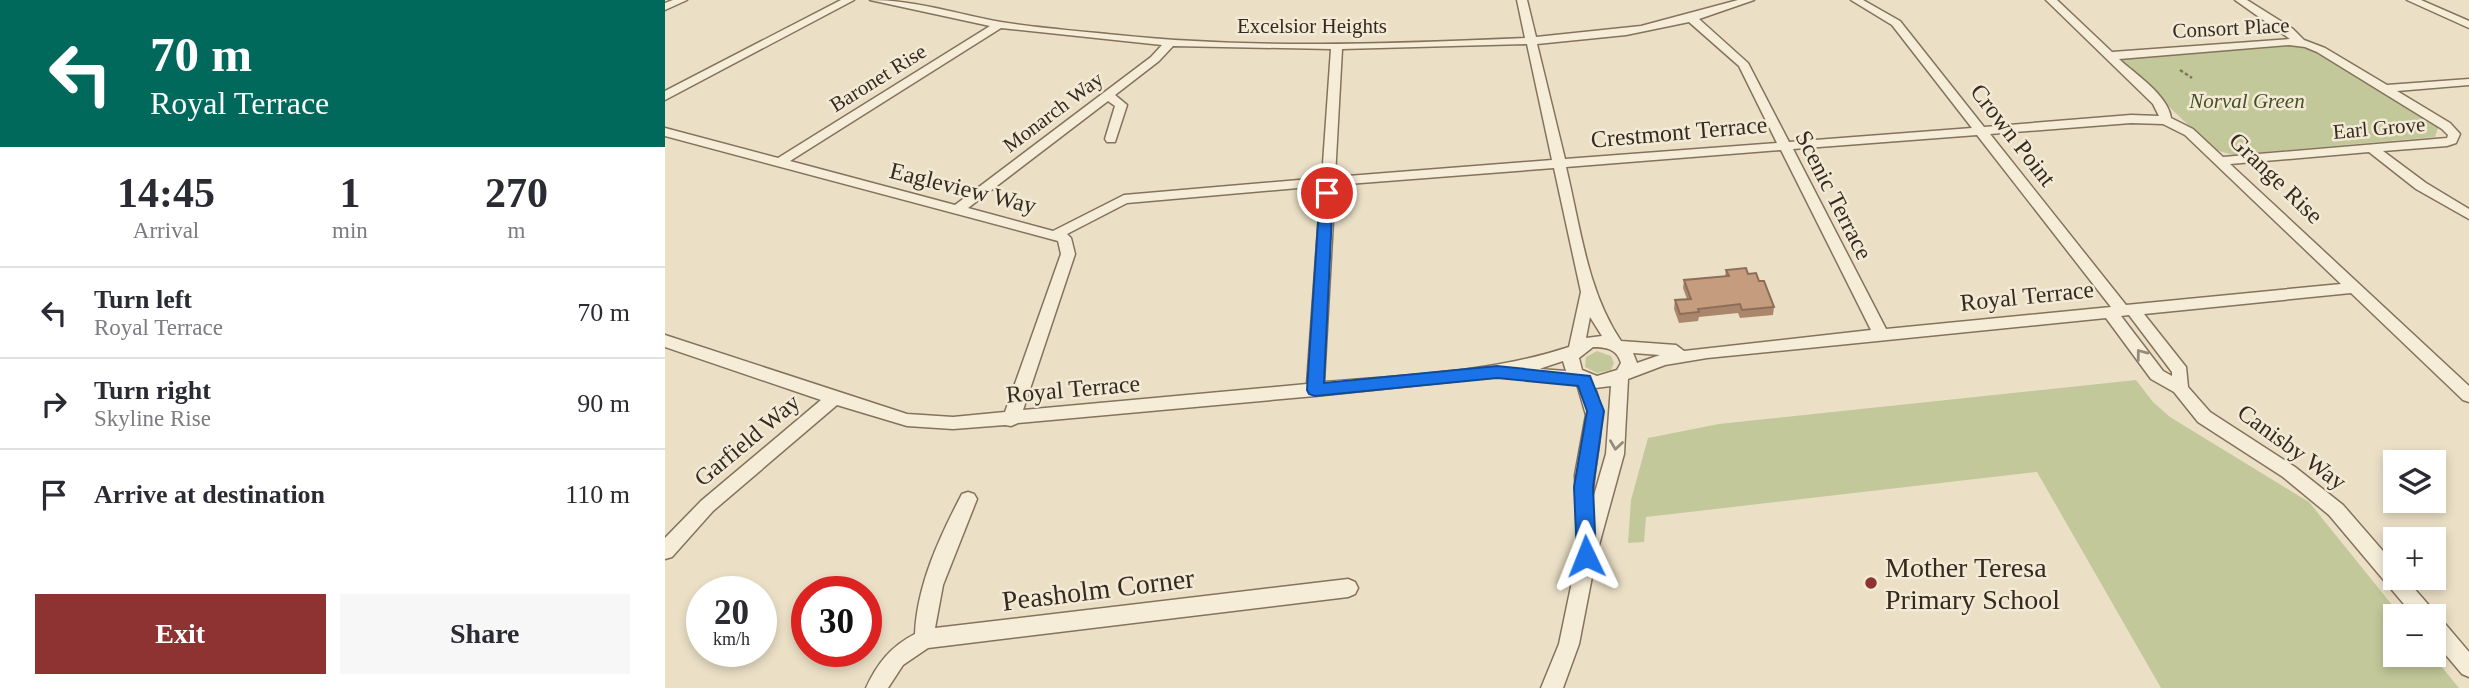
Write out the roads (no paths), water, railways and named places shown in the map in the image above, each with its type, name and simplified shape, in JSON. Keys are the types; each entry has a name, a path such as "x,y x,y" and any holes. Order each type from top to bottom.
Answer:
{"street":[{"path":"665,6 682,0"},
{"path":"665,96 849,0"},
{"name":"Excelsior Heights","path":"875,0 997,26 1023,26 1129,40 1240,47 1531,40 1628,32 1749,0"},
{"path":"1522,0 1588,290 1600,322 1629,363 1622,376 1615,454 1586,556 1569,644 1552,688"},
{"name":"Crown Point","path":"1856,0 1896,23 2121,311"},
{"name":"Grange Rise","path":"2051,0 2157,101 2164,111 2165,120 2183,128 2220,161 2469,396"},
{"path":"2240,0 2289,31 2300,43"},
{"path":"2412,0 2469,24"},
{"name":"Scenic Terrace","path":"1690,17 1744,65 1881,335"},
{"name":"Baronet Rise","path":"779,163 997,26"},
{"name":"Monarch Way","path":"957,210 1155,59 1170,43"},
{"name":"Consort Place","path":"2109,55 2300,43 2321,50 2385,89"},
{"path":"1315,390 1337,45"},
{"path":"2385,89 2469,82"},
{"name":"Earl Grove","path":"2220,161 2452,141 2454,134 2446,126 2385,89"},
{"path":"1107,94 1121,104 1111,139"},
{"name":"Crestmont Terrace","path":"1055,235 1124,198 1164,197 1196,191 2140,119 2165,120"},
{"name":"Eagleview Way","path":"665,132 1055,235 1067,242 1068,254 1011,420"},
{"path":"2454,134 2469,137"},
{"path":"2371,148 2421,186 2469,215"},
{"name":"Royal Terrace","path":"1622,376 1663,360 1707,352 2353,288"},
{"path":"1588,290 1570,363 1575,374 1583,379 1603,383 1622,376"},
{"name":"Canisby Way","path":"2121,311 2180,371 2180,388"},
{"name":"Canisby Way","path":"2121,311 2157,375 2180,388 2204,417 2322,497 2415,604"},
{"name":"Royal Terrace","path":"666,342 907,420 953,423 1011,420 1497,372 1536,364 1575,350"},
{"path":"1575,350 1590,342 1617,345"},
{"name":"Royal Terrace","path":"1617,345 1707,352"},
{"name":"Royal Terrace","path":"1497,372 1583,379"},
{"path":"1583,379 1595,411 1595,424 1584,475 1586,556"},
{"name":"Garfield Way","path":"665,551 707,506 834,398"},
{"path":"925,639 929,597 968,499"},
{"name":"Peasholm Corner","path":"877,688 890,663 900,653 925,639 1348,588"},
{"path":"2446,636 2462,649 2469,667"}],"place":[{"name":"Mother Teresa Primary School","path":"1871,583"}],"park label":[{"name":"Norval Green","path":"2247,101"}]}
